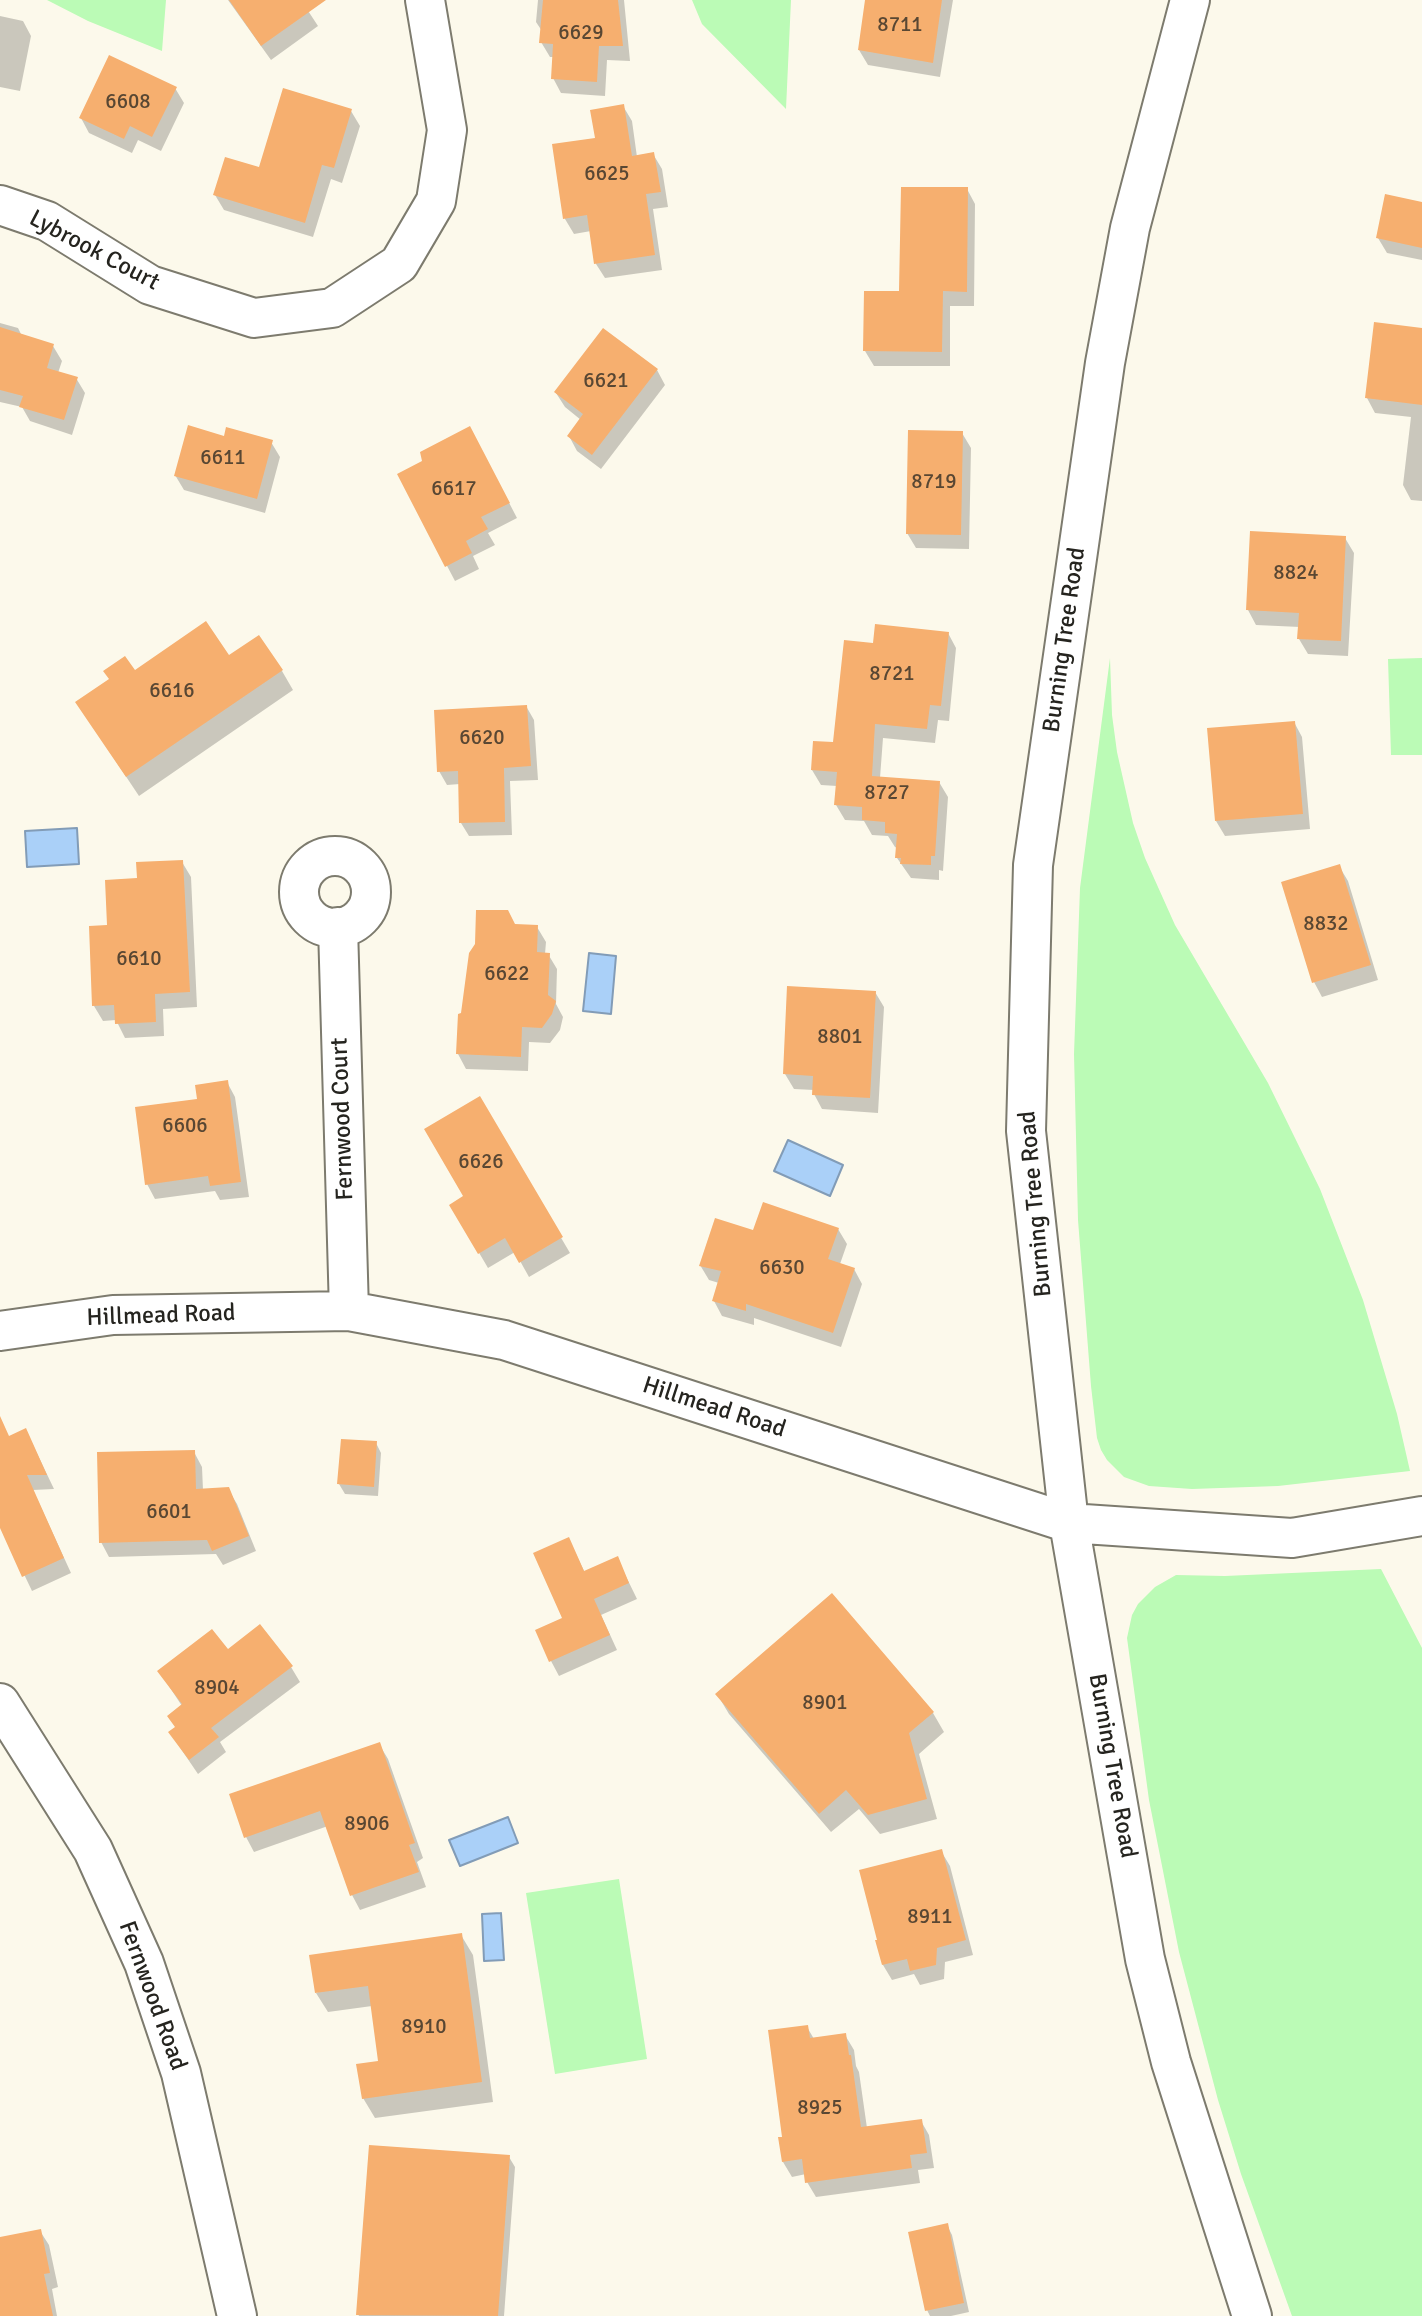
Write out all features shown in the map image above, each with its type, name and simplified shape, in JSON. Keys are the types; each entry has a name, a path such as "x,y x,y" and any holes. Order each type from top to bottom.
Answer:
{"street":[{"name":"Lybrook Court","path":"0,205 47,221 150,285 241,314 254,318 332,308 399,264 436,201 447,130 425,0"},
{"name":"Burning Tree Road","path":"1190,0 1130,228 1108,341 1033,865 1026,1131 1069,1523 1145,1959 1171,2062 1252,2316"},
{"name":"Fernwood Court","path":"338,927 349,1311"},
{"name":"Hillmead Road","path":"0,1331 113,1315 349,1311 504,1340 1069,1523 1292,1538 1422,1516"},
{"name":"Fernwood Road","path":"0,1703 93,1850 144,1963 180,2073 237,2316"}],"green space":[{"path":"47,0 166,0 162,51 88,21"},
{"path":"692,0 791,0 786,109 702,24"},
{"path":"1110,658 1112,715 1117,752 1133,823 1145,858 1175,925 1268,1083 1320,1189 1363,1300 1397,1414 1410,1471 1278,1486 1192,1489 1149,1486 1124,1477 1101,1450 1091,1386 1078,1220 1074,1054 1080,888"},
{"path":"1422,658 1422,755 1391,755 1388,659"},
{"path":"1381,1569 1422,1648 1422,2316 1292,2316 1241,2174 1218,2100 1179,1952 1149,1800 1127,1638 1132,1615 1138,1604 1155,1587 1176,1575 1225,1576"},
{"path":"619,1879 647,2059 555,2074 526,1893"}],"water":[{"path":"77,828 79,864 27,867 25,831"},
{"path":"589,953 616,956 611,1014 583,1011"},
{"path":"788,1140 843,1165 830,1196 774,1171"},
{"path":"508,1817 518,1843 460,1866 449,1840"},
{"path":"501,1913 504,1960 484,1961 482,1914"}],"building":[{"path":"229,0 326,0 261,46"},
{"path":"543,0 618,0 623,46 599,46 597,82 551,79 553,44 539,43"},
{"path":"865,0 942,0 933,63 858,50"},
{"path":"109,55 177,87 152,137 130,126 124,139 79,118"},
{"path":"283,88 352,109 334,168 322,165 305,223 213,195 225,157 259,167"},
{"path":"624,104 632,156 654,152 661,192 646,194 655,255 594,264 587,215 563,219 552,144 595,138 590,110"},
{"path":"901,187 968,187 967,292 943,291 942,352 863,351 864,291 899,291"},
{"path":"1385,194 1422,202 1422,248 1376,238"},
{"path":"1374,322 1422,328 1422,405 1365,398"},
{"path":"0,327 54,344 47,368 78,377 64,420 19,407 23,396 0,390"},
{"path":"603,328 658,369 592,455 567,436 583,414 554,392"},
{"path":"188,425 224,436 226,427 273,440 257,499 174,476"},
{"path":"470,426 510,503 481,517 488,529 466,541 472,553 445,567 397,474 422,461 420,452"},
{"path":"908,430 963,431 961,535 906,534"},
{"path":"1250,531 1346,536 1341,641 1297,639 1299,613 1246,610"},
{"path":"206,621 229,655 259,635 283,670 126,777 75,702 109,679 103,671 125,656 135,670"},
{"path":"875,624 949,632 941,706 930,705 927,729 875,724 872,776 940,781 935,856 931,856 931,865 900,864 901,858 895,858 897,834 885,833 885,822 862,820 862,807 834,805 837,772 811,770 813,741 833,742 844,640 873,643"},
{"path":"527,705 531,766 504,768 505,822 459,823 458,771 437,772 434,710"},
{"path":"1295,721 1303,814 1215,821 1207,728"},
{"path":"183,860 190,992 155,994 156,1022 115,1024 114,1005 92,1006 89,926 107,925 105,880 137,878 136,862"},
{"path":"1340,864 1371,965 1312,983 1281,882"},
{"path":"476,910 508,910 515,924 538,925 537,952 550,953 548,995 556,1001 552,1014 542,1028 522,1027 521,1057 456,1054 458,1014 461,1013 469,953 475,944"},
{"path":"787,986 876,991 870,1098 812,1095 813,1076 783,1074"},
{"path":"228,1080 241,1182 210,1186 208,1176 145,1185 135,1107 197,1099 195,1085"},
{"path":"480,1096 563,1237 519,1263 505,1238 478,1254 449,1205 463,1196 424,1129"},
{"path":"763,1202 839,1228 828,1259 855,1268 833,1333 746,1304 746,1311 712,1301 721,1271 699,1266 715,1218 753,1230"},
{"path":"0,1416 9,1436 26,1428 47,1475 27,1475 64,1558 22,1577 0,1528"},
{"path":"341,1439 377,1441 374,1487 337,1484"},
{"path":"195,1450 196,1489 229,1487 249,1536 212,1551 207,1540 99,1543 97,1452"},
{"path":"569,1537 584,1571 618,1556 629,1583 594,1599 610,1635 549,1662 535,1630 562,1618 533,1553"},
{"path":"832,1593 934,1712 909,1733 927,1799 868,1815 846,1790 819,1814 715,1694"},
{"path":"260,1624 293,1666 211,1728 219,1737 189,1760 168,1732 175,1727 167,1716 182,1704 157,1671 212,1629 228,1649"},
{"path":"380,1742 415,1843 409,1845 419,1872 350,1896 320,1811 244,1838 229,1794"},
{"path":"942,1849 966,1940 937,1948 936,1965 910,1971 907,1959 882,1965 859,1870"},
{"path":"462,1933 482,2082 362,2099 356,2064 378,2061 368,1986 315,1993 309,1955"},
{"path":"808,2025 810,2038 846,2033 861,2127 922,2119 927,2153 910,2155 912,2168 805,2183 802,2159 782,2162 778,2137 782,2137 768,2030"},
{"path":"369,2145 510,2155 498,2316 356,2315"},
{"path":"948,2223 964,2303 925,2311 908,2232"},
{"path":"41,2229 50,2273 44,2274 53,2316 0,2316 0,2237"}]}
